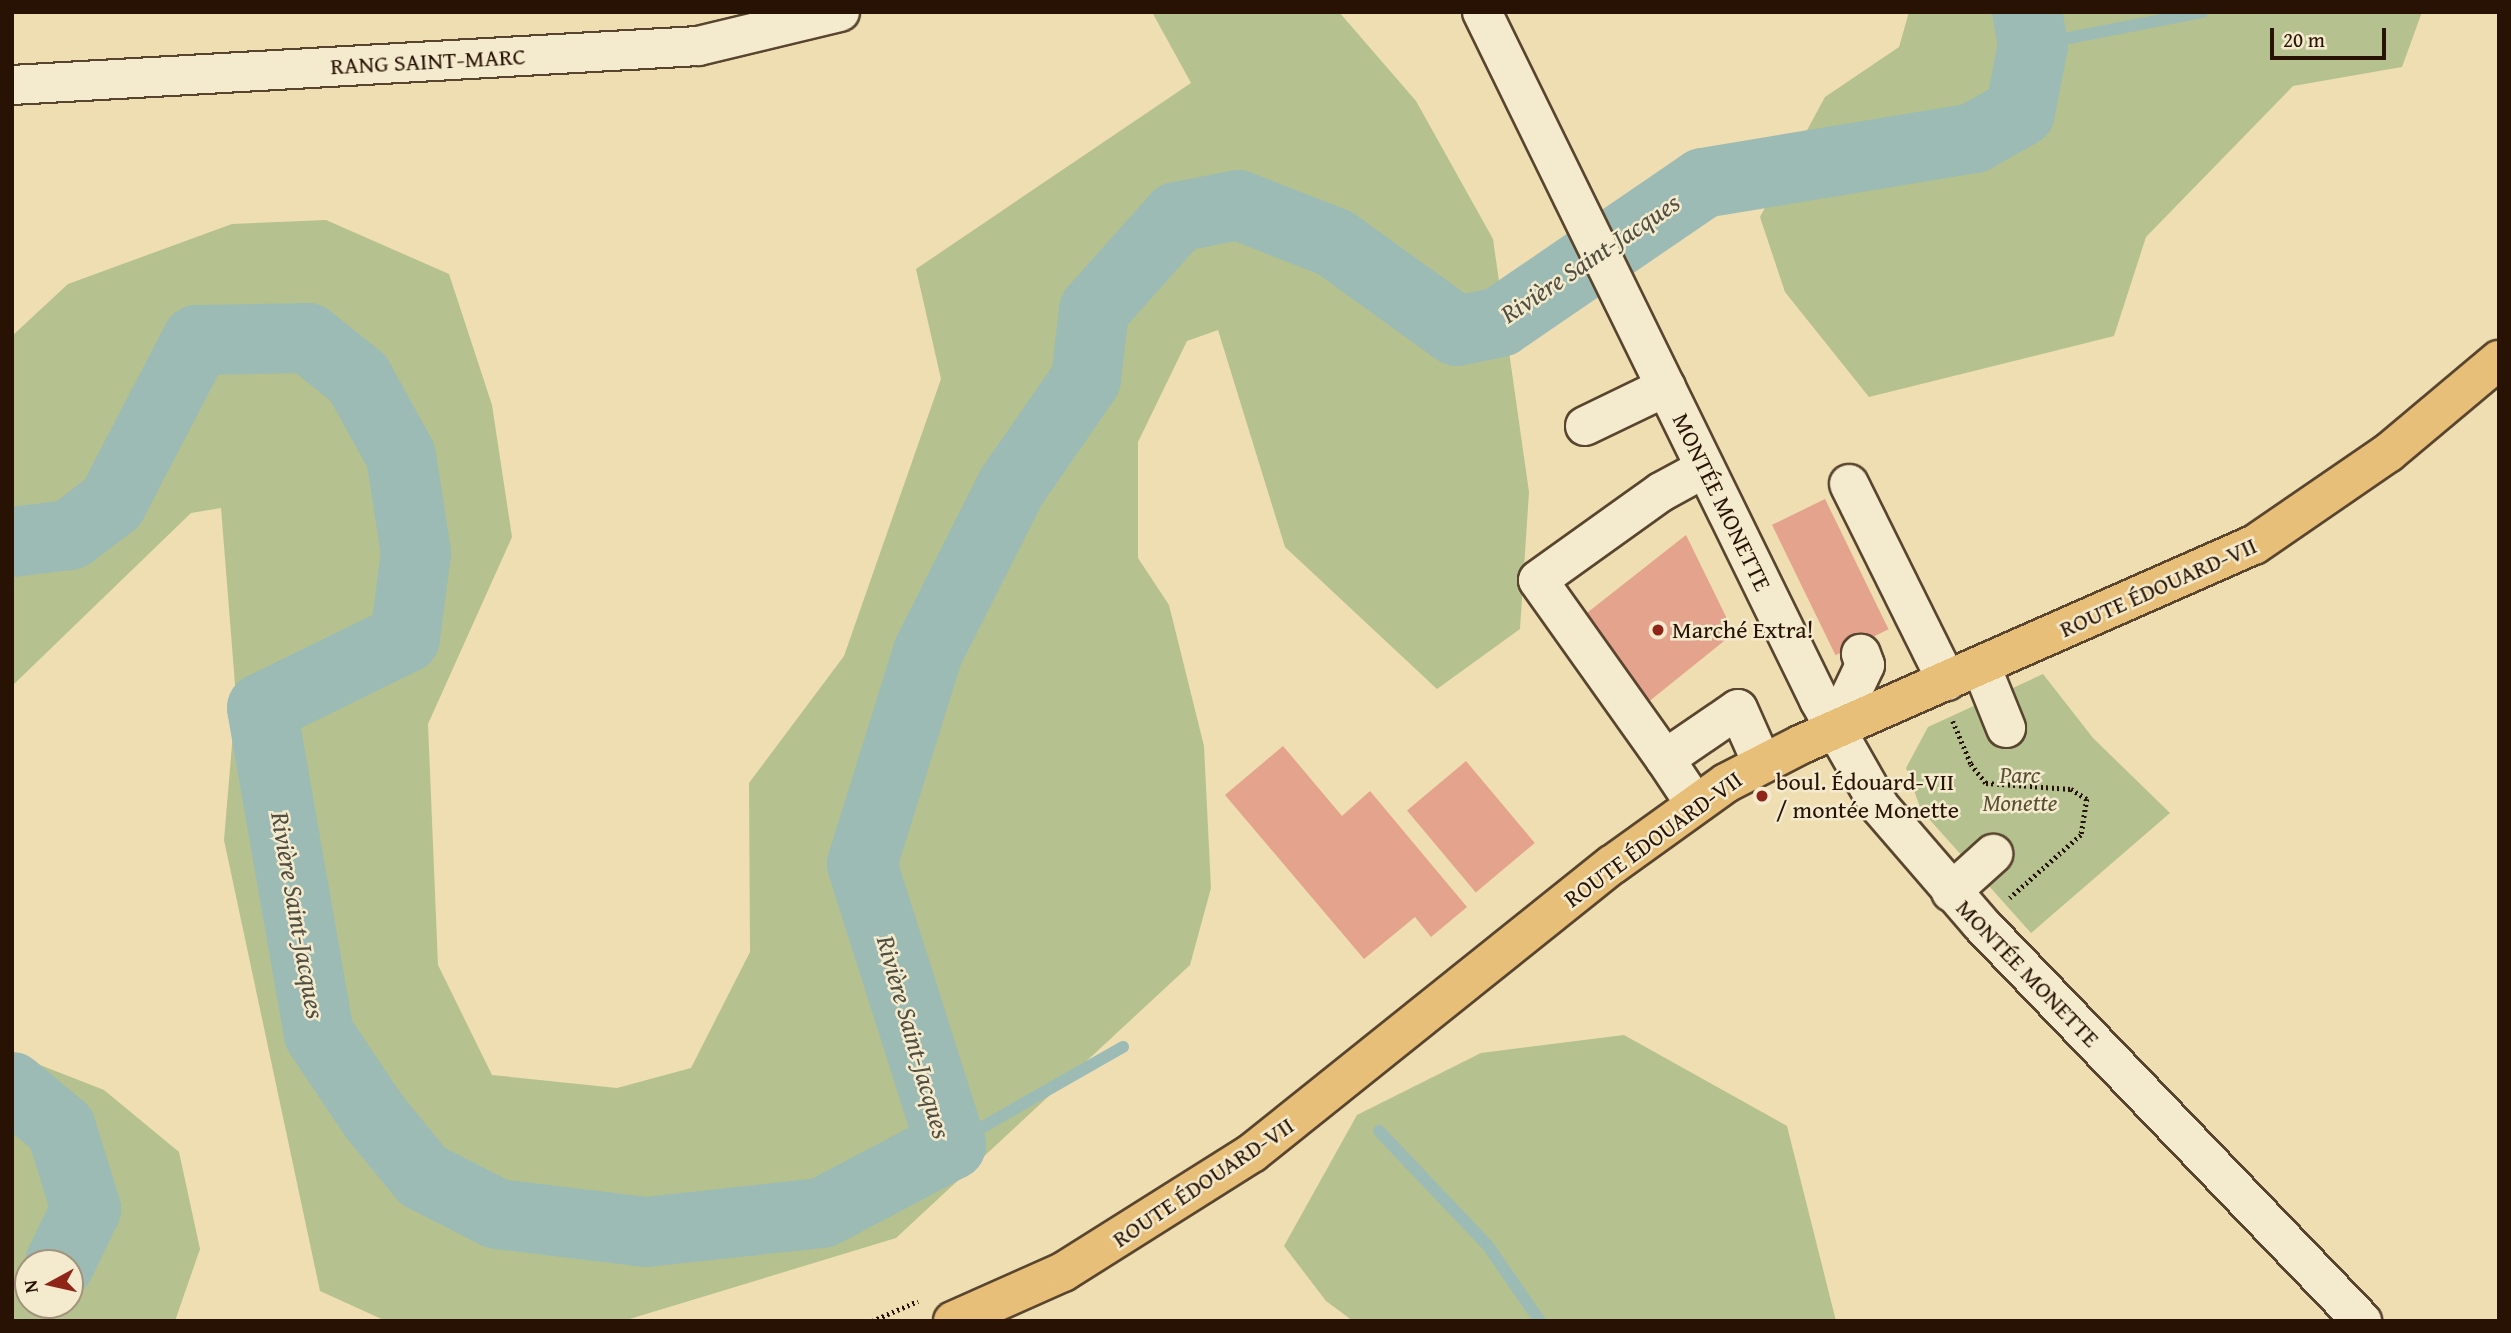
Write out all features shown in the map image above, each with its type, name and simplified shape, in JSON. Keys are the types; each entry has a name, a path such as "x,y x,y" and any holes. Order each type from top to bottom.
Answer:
{"main road":[{"name":"ROUTE ÉDOUARD-VII","path":"954,1321 1082,1262 1252,1153 1695,804 1762,763 1834,730 1948,696 1981,666 2255,545 2388,453 2499,360"}],"street":[{"name":"RANG SAINT-MARC","path":"12,85 698,46 840,12"},
{"name":"MONTÉE MONETTE","path":"1482,12 1834,730 1894,828 1951,892 2362,1321"},
{"path":"1585,426 1666,387"},
{"path":"1695,804 1538,580 1661,492 1705,468"},
{"path":"1849,484 1948,696"},
{"path":"1834,730 1865,665 1861,654"},
{"path":"1981,666 2006,728"},
{"path":"1665,759 1738,709 1762,763"},
{"path":"1951,892 1993,854"}],"path":[{"path":"1948,696 1971,764 1986,783 2071,789 2087,799 2088,816 2075,843 2004,904"}],"green space":[{"path":"1152,12 1339,12 1416,101 1493,239 1529,492 1520,629 1437,689 1285,547 1218,330 1187,341 1138,442 1138,558 1169,605 1204,746 1211,888 1190,965 896,1238 623,1321 386,1321 320,1291 224,840 236,697 221,508 191,513 12,686 12,336 68,284 232,224 326,220 449,274 492,405 512,537 428,724 438,965 492,1075 617,1088 691,1068 750,952 749,783 844,656 941,379 916,269 1191,83"},
{"path":"1909,12 2422,12 2402,67 2293,86 2146,237 2114,336 1869,397 1785,292 1760,217 1825,97 1899,47"},
{"name":"Parc Monette","path":"2043,674 2093,738 2170,813 2031,933 1921,810 1906,768 1928,727"},
{"path":"1624,1035 1787,1126 1836,1321 1353,1321 1326,1301 1284,1246 1357,1115 1481,1053"},
{"path":"12,1054 104,1090 179,1152 200,1249 175,1321 12,1321"}],"building":[{"path":"1825,499 1889,629 1836,655 1772,525"},
{"path":"1686,535 1734,633 1647,703 1583,616"},
{"path":"1283,746 1342,816 1370,791 1467,907 1431,937 1415,917 1364,959 1225,795"},
{"path":"1466,761 1535,843 1476,892 1407,810"}],"waterway":[{"name":"Rivière Saint-Jacques","path":"12,542 70,535 112,503 197,340 308,338 358,378 401,456 416,553 405,638 262,708 319,1034 373,1115 423,1176 497,1214 646,1232 822,1213 951,1145 862,864 928,652 1012,486 1086,379 1094,310 1177,217 1238,205 1335,243 1457,331 1500,322 1703,183 1974,138 2020,112 2033,45 2027,12"},
{"path":"2033,45 2202,12"},
{"path":"951,1145 1123,1047"},
{"name":"Rivière Saint-Jacques","path":"12,1087 61,1128 86,1209 67,1249"},
{"path":"1379,1131 1488,1246 1540,1321"}],"place":[{"name":"Marché Extra!","path":"1658,630"},
{"name":"boul. Édouard-VII / montée Monette","path":"1762,796"}]}
